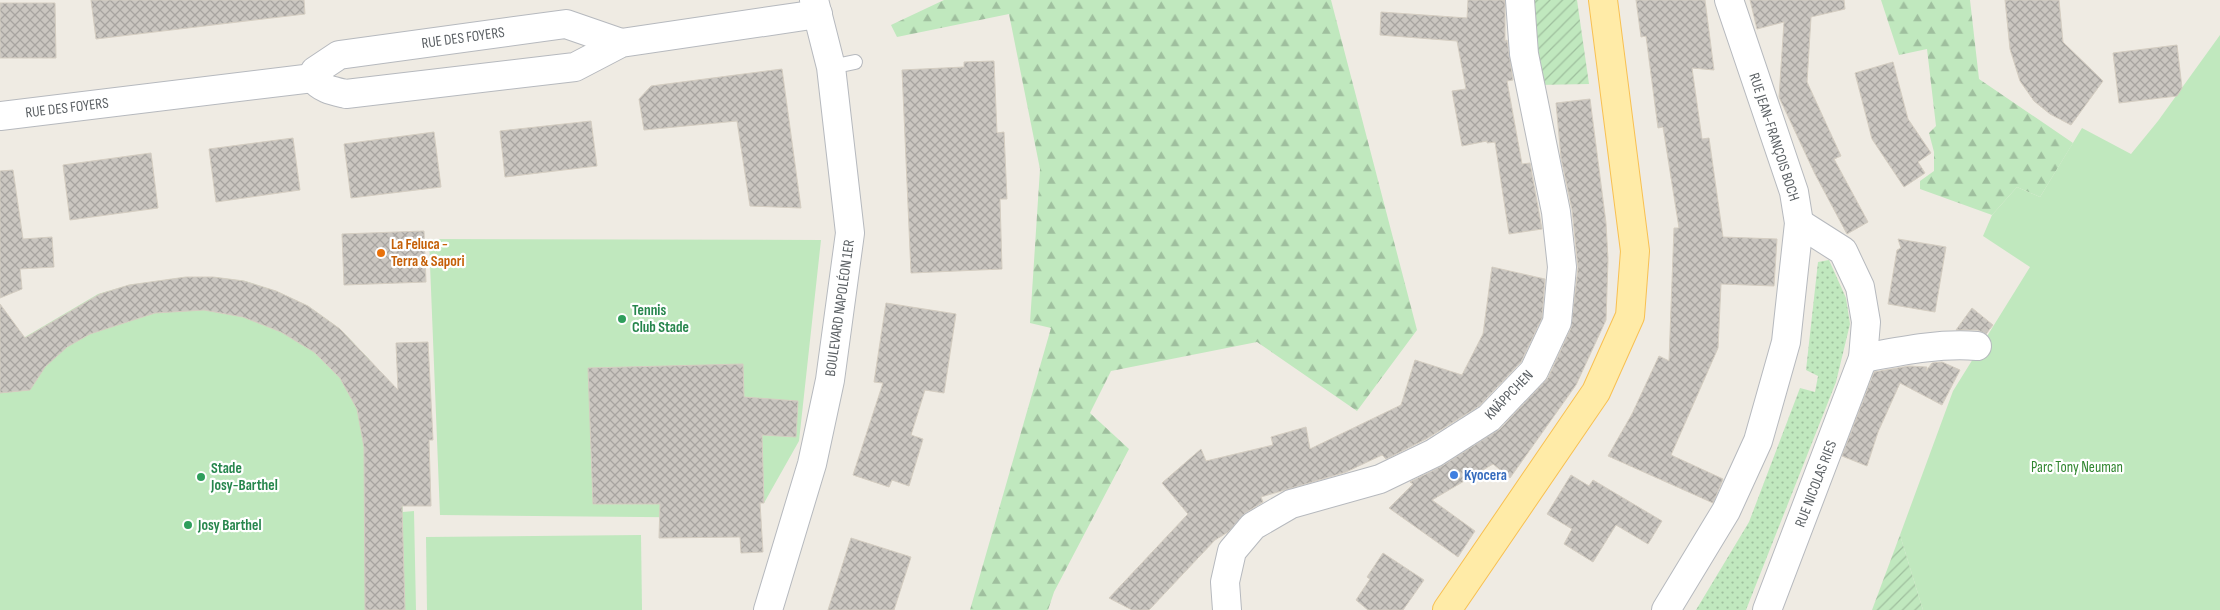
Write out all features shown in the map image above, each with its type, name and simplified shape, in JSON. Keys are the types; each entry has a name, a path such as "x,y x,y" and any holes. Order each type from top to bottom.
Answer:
{"main road":[{"path":"1448,610 1596,392 1630,316 1635,252 1603,0"}],"street":[{"name":"KNÄPPCHEN","path":"1227,610 1225,582 1232,551 1253,526 1291,504 1380,478 1434,453 1488,418 1534,371 1557,322 1562,267 1556,212 1524,54 1520,0"},
{"name":"RUE JEAN-FRANÇOIS BOCH","path":"1666,610 1726,511 1758,441 1786,342 1798,224 1794,192 1729,0"},
{"name":"RUE DES FOYERS","path":"621,43 566,24 339,55 319,67 315,71 313,78 317,84 323,87 346,94 575,67 621,43 816,7"},
{"name":"BOULEVARD NAPOLÉON 1ER","path":"768,610 812,464 830,380 850,233 843,64 816,7"},
{"name":"RUE DES FOYERS","path":"0,116 313,78"},
{"name":"RUE NICOLAS RIES","path":"1767,610 1863,358 1866,322 1860,287 1843,251 1798,224"},
{"path":"1863,358 1914,348 1958,345 1977,346"}],"green space":[{"path":"944,0 1331,0 1417,330 1357,411 1257,342 1111,371 1090,413 1129,449 1054,592 1048,610 970,610 1051,328 1030,323 1040,169 1009,14 897,37 891,25"},
{"path":"1530,0 1577,0 1589,84 1537,85"},
{"path":"1881,0 1970,0 1979,79 2073,143 2040,197 2017,187 1992,215 1920,189 1920,181 1934,171 1934,152 1929,133 1936,126 1927,49 1899,55"},
{"name":"Parc Tony Neuman","path":"2220,35 2220,610 1923,610 1900,535 1953,391 2030,267 1983,236 1992,215 2017,187 2040,197 2082,128 2131,154 2158,121"},
{"name":"Tennis Club Stade","path":"429,239 821,240 799,441 764,503 747,503 748,518 440,515"},
{"path":"1829,260 1846,298 1850,324 1836,382 1746,610 1696,610 1749,522 1800,388 1815,392 1818,376 1806,370 1818,262"},
{"name":"Stade Josy-Barthel","path":"186,277 213,277 245,281 276,291 308,306 340,329 369,359 395,415 401,442 403,512 414,511 416,610 0,610 0,338 25,337 98,294 129,285"},
{"path":"641,535 642,610 427,610 426,537"},
{"path":"1900,535 1923,610 1872,610"}],"building":[{"path":"91,0 304,0 305,14 96,39"},
{"path":"1468,0 1505,0 1505,41 1507,40 1513,80 1507,81 1522,164 1530,163 1542,229 1509,234 1495,142 1487,143 1487,141 1462,146 1452,91 1466,89 1457,41 1380,35 1381,12 1467,18"},
{"path":"1636,0 1705,0 1714,70 1692,68 1702,139 1709,138 1723,237 1777,239 1774,286 1721,284 1718,348 1671,455 1723,479 1713,503 1608,456 1632,414 1659,356 1669,361 1674,228 1679,228 1663,127 1658,128 1646,36 1641,37"},
{"path":"1750,0 1844,0 1845,9 1811,17 1807,82 1841,156 1834,159 1868,222 1847,234 1815,174 1779,97 1784,22 1757,29"},
{"path":"2005,0 2059,0 2063,42 2103,81 2071,125 2050,114 2034,101 2020,81 2010,49"},
{"path":"0,3 55,3 56,58 0,58"},
{"path":"2177,45 2182,88 2177,96 2119,103 2113,53"},
{"path":"994,61 997,133 1004,132 1007,199 1000,199 1002,269 911,273 902,70 964,67 964,62"},
{"path":"1893,62 1908,119 1931,153 1918,162 1925,173 1904,187 1872,139 1855,73"},
{"path":"782,69 801,208 750,206 737,121 644,130 639,99 651,86"},
{"path":"1590,99 1606,223 1608,259 1606,320 1576,385 1510,478 1493,464 1432,500 1475,531 1458,557 1389,508 1413,484 1410,482 1442,466 1500,429 1548,378 1571,328 1578,268 1572,210 1561,158 1556,103"},
{"path":"591,121 597,166 505,177 500,131"},
{"path":"434,132 441,187 351,198 344,144"},
{"path":"293,138 300,190 216,202 209,149"},
{"path":"151,153 158,208 70,220 63,165"},
{"path":"13,170 23,239 52,237 54,267 20,269 22,289 0,298 0,171"},
{"path":"424,231 426,282 344,285 342,234"},
{"path":"1898,239 1946,247 1935,312 1888,304 1897,250 1901,248"},
{"path":"1492,267 1545,279 1542,318 1521,362 1479,406 1426,439 1386,459 1382,455 1346,472 1261,497 1263,502 1245,513 1228,532 1215,540 1149,610 1132,610 1109,598 1188,514 1162,483 1201,449 1206,461 1273,445 1271,437 1306,427 1310,449 1401,405 1415,360 1462,375 1483,334"},
{"path":"186,277 213,277 244,281 276,291 308,306 340,329 398,390 396,343 428,342 433,440 429,440 431,506 402,506 405,610 365,610 364,447 357,409 340,378 314,352 281,332 243,317 204,310 155,313 90,334 67,347 45,367 30,390 0,393 0,304 25,338 100,294 129,285"},
{"path":"886,303 956,314 944,393 925,390 911,435 923,439 909,486 892,480 889,487 853,475 883,383 874,382"},
{"path":"1972,308 1993,325 1986,334 1978,330 1956,330"},
{"path":"1942,362 1960,370 1942,405 1900,383 1878,432 1867,466 1842,456 1874,372 1909,366 1927,367 1926,371 1932,363"},
{"path":"743,364 744,397 798,401 796,437 762,435 764,503 760,503 763,552 741,553 740,537 659,538 660,504 593,504 588,368"},
{"path":"1571,475 1589,486 1593,480 1662,521 1648,544 1616,525 1593,562 1564,544 1572,529 1547,514"},
{"path":"851,538 911,557 894,610 828,610"},
{"path":"1383,553 1424,580 1403,610 1368,610 1356,600 1370,579 1367,577"}],"place":[{"name":"La Feluca - Terra & Sapori","path":"381,253"},
{"name":"Tennis Club Stade","path":"622,319"},
{"name":"Kyocera","path":"1454,475"},
{"name":"Stade Josy-Barthel","path":"201,477"},
{"name":"Josy Barthel","path":"188,525"}]}
